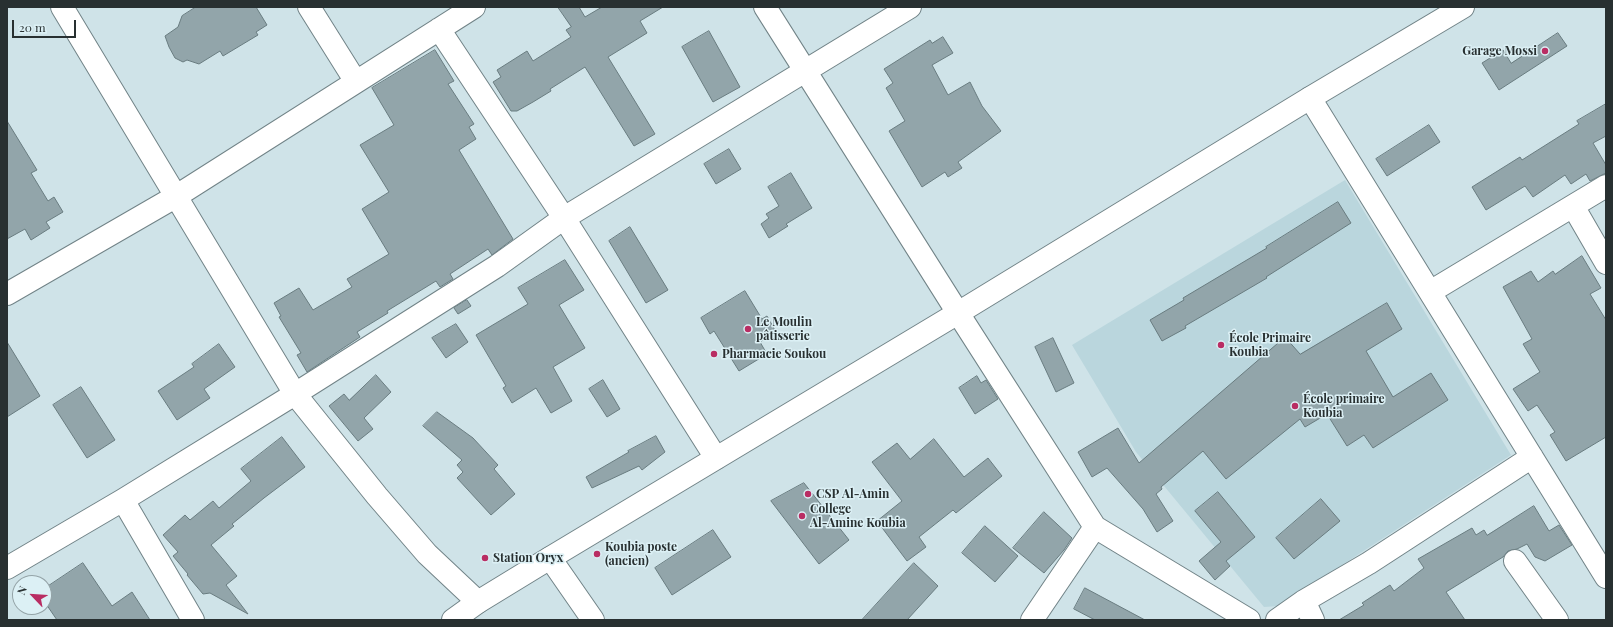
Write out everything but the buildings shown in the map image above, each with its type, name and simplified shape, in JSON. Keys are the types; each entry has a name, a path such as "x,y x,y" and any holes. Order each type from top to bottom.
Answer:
{"street":[{"path":"62,7 295,394 377,496 427,554 478,602"},
{"path":"309,7 356,82"},
{"path":"7,294 175,197 474,7"},
{"path":"765,7 958,313 1096,527 1249,620"},
{"path":"7,568 123,500 295,394 497,266 564,218 806,72 910,7"},
{"path":"453,620 478,602 550,558 1463,7"},
{"path":"439,29 564,218 716,458"},
{"path":"1310,98 1606,577"},
{"path":"1430,292 1606,186"},
{"path":"1573,206 1606,263"},
{"path":"1277,620 1308,611 1369,563 1532,457"},
{"path":"123,500 193,620"},
{"path":"1032,620 1096,527"},
{"path":"550,558 593,620"},
{"path":"1515,561 1557,620"}],"shaded area":[{"name":"École primaire Koubia","path":"1345,180 1511,455 1279,606 1264,607 1136,452 1072,345"}],"place":[{"name":"Garage Mossi","path":"1545,51"},
{"name":"Le Moulin pâtisserie","path":"748,329"},
{"name":"École Primaire Koubia","path":"1221,345"},
{"name":"Pharmacie Soukou","path":"714,354"},
{"name":"École primaire Koubia","path":"1295,406"},
{"name":"CSP Al-Amin","path":"808,494"},
{"name":"College Al-Amine Koubia","path":"802,516"},
{"name":"Koubia poste (ancien)","path":"597,554"},
{"name":"Station Oryx","path":"485,558"}]}
